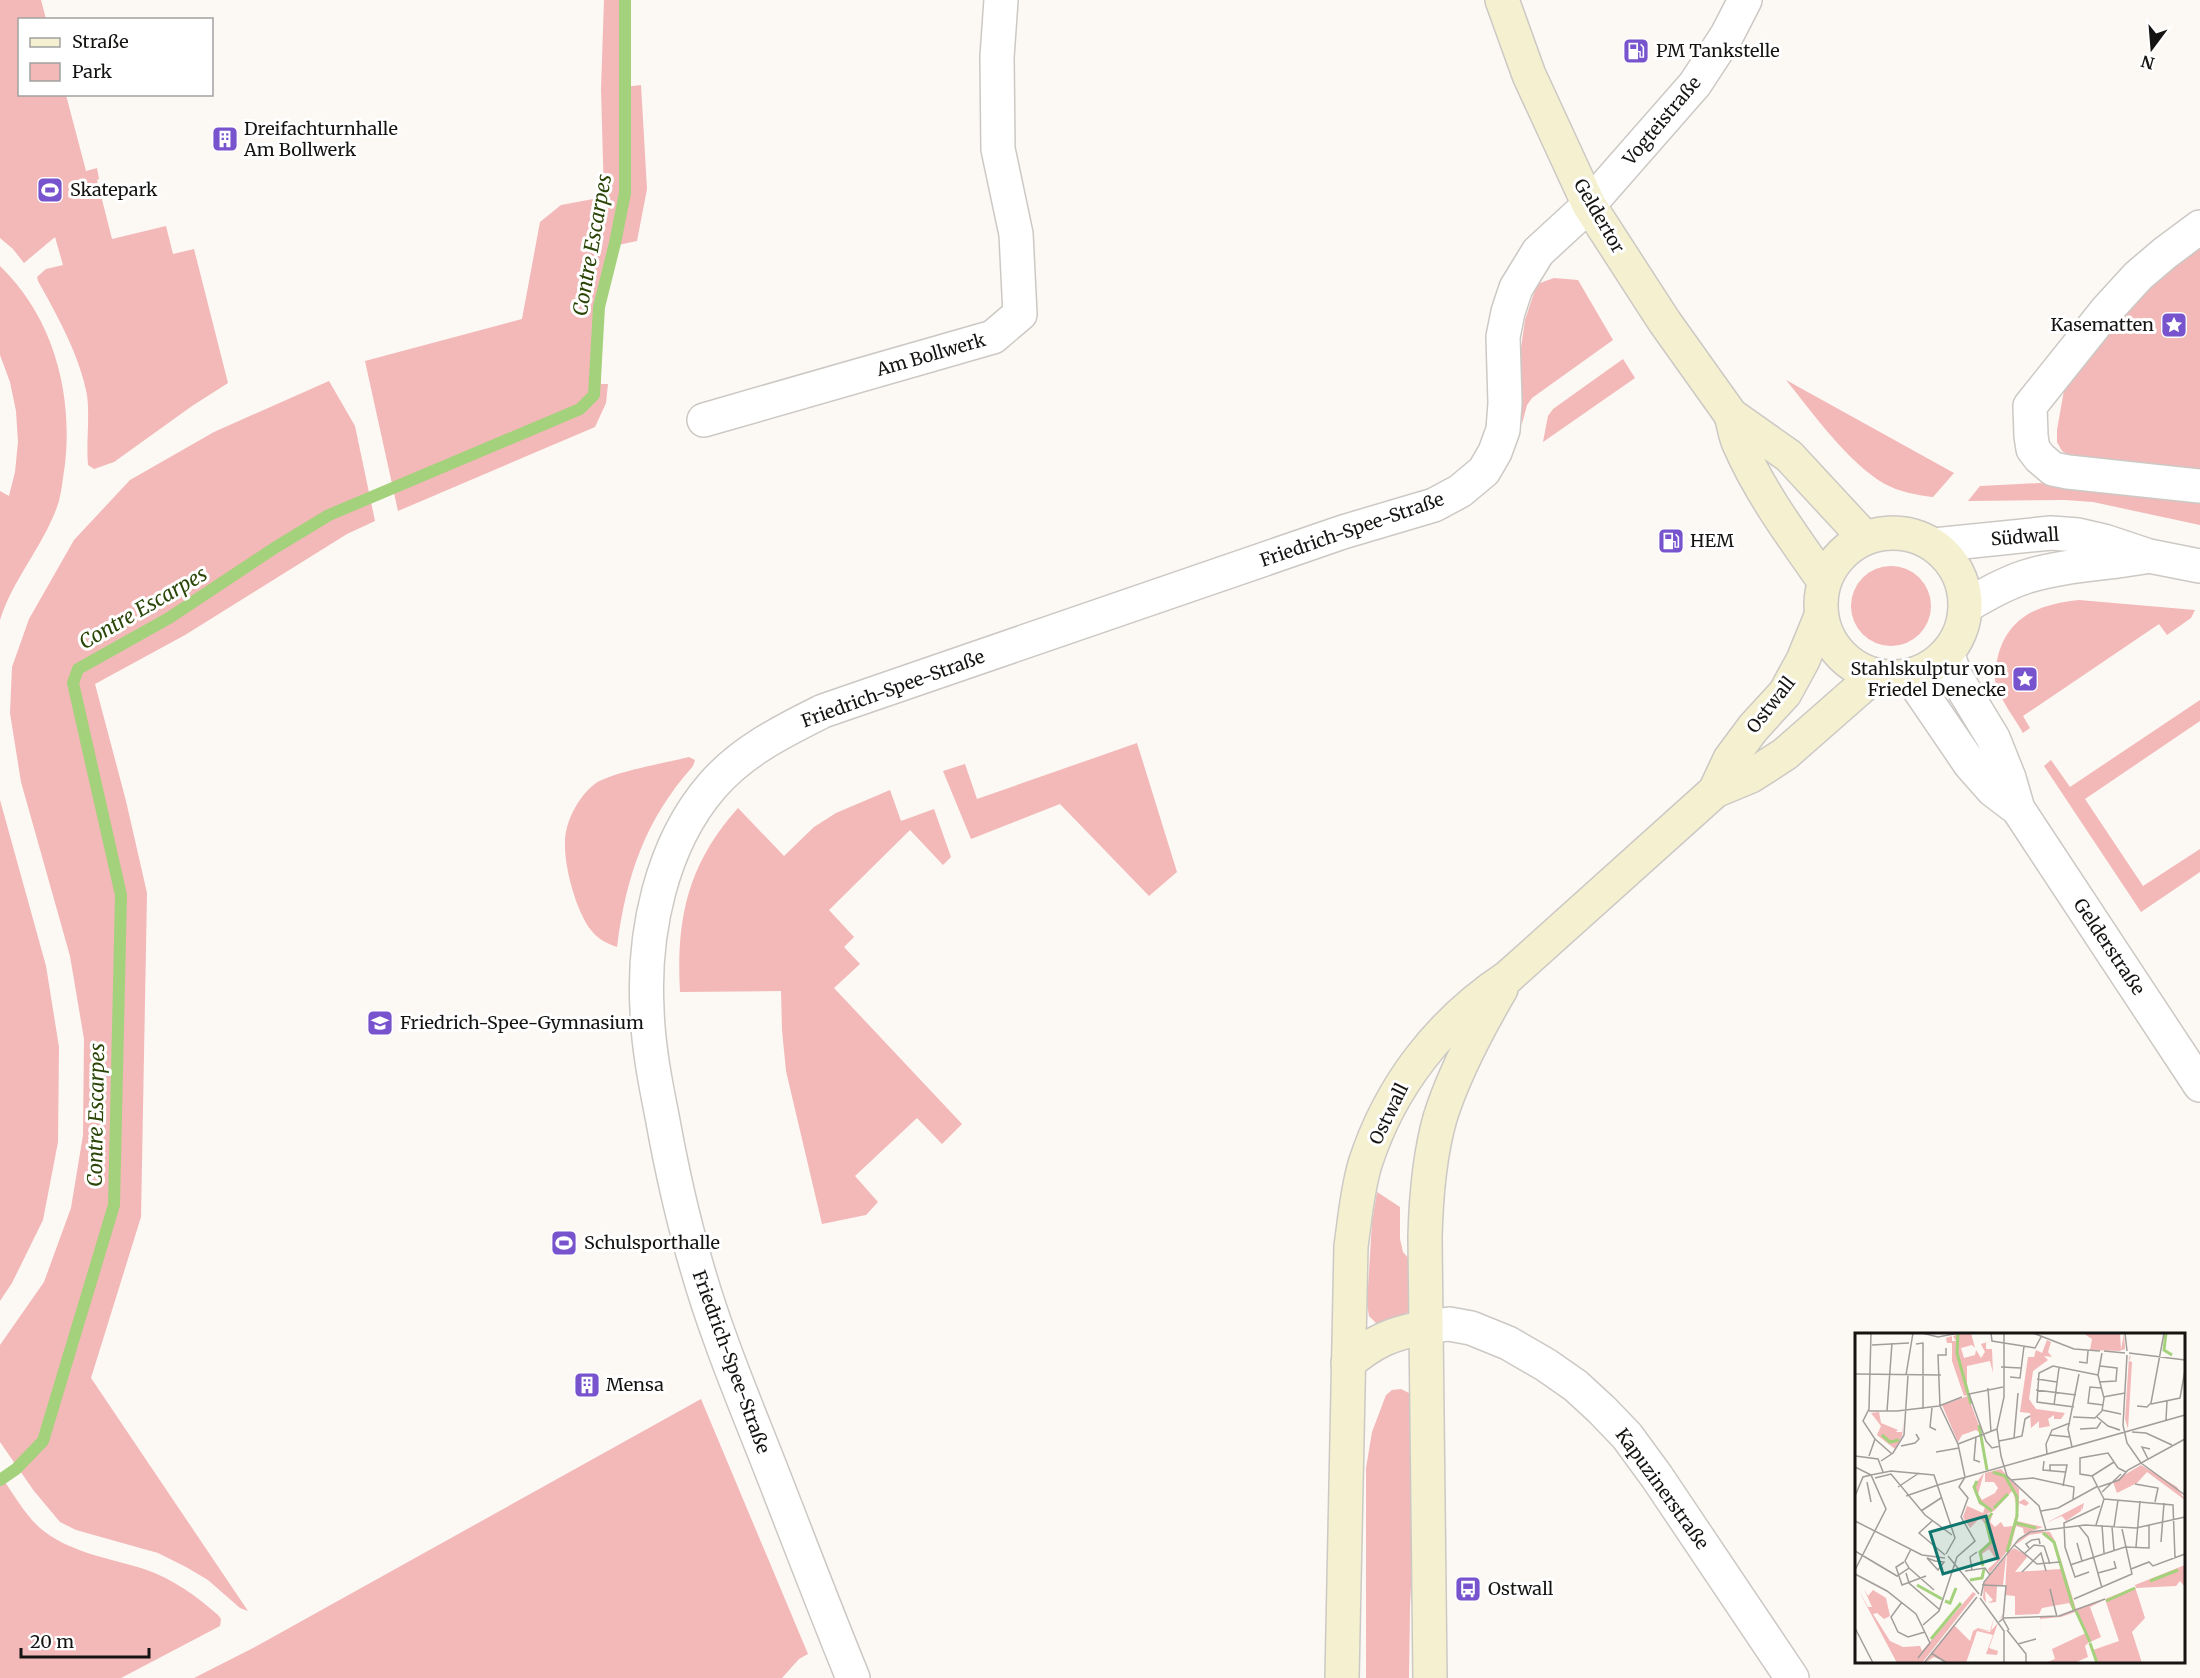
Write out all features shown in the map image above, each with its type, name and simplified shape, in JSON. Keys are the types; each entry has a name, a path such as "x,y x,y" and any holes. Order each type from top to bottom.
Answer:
{"main road":[{"name":"Geldertor","path":"1502,0 1529,75 1589,205 1664,321 1731,415 1789,456 1865,538"},
{"name":"Geldertor","path":"1731,415 1739,445 1754,472 1780,518 1824,581"},
{"path":"1888,532 1912,535 1934,545 1952,561 1963,582 1966,606 1962,630 1955,647 1933,666 1910,676 1886,677 1860,671 1829,639 1821,616 1824,581 1832,564 1845,551 1865,538 1888,532"},
{"name":"Ostwall","path":"1715,791 1730,759 1753,728 1785,693 1803,660 1821,616"},
{"name":"Ostwall","path":"1342,1678 1351,1246 1357,1201 1369,1155 1384,1118 1411,1069 1451,1021 1479,996 1508,977 1715,791 1751,776 1785,754 1875,675"},
{"name":"Ostwall","path":"1430,1678 1426,1201 1431,1160 1440,1119 1456,1074 1480,1025 1508,977"},
{"path":"1348,1363 1369,1346 1386,1337 1426,1327"}],"street":[{"name":"Am Bollwerk","path":"704,420 993,337 1020,314 1016,234 998,149 997,57 1000,0"},
{"name":"Vogteistraße","path":"1589,205 1695,84 1727,34 1745,0"},
{"name":"Friedrich-Spee-Straße","path":"853,1678 731,1368 696,1264 668,1153 652,1064 647,1009 647,966 654,913 660,888 685,827 713,785 737,762 770,737 823,711 1333,536 1434,505 1460,491 1484,471 1495,452 1503,430 1505,403 1503,338 1516,288 1538,252 1589,205"},
{"path":"2200,227 2138,276 2106,311 2030,406 2033,449 2053,469 2200,486"},
{"name":"Südwall","path":"1934,545 2051,533 2078,535 2149,556 2200,566"},
{"name":"Südwall","path":"1966,606 1995,589 2025,577 2061,569 2149,556"},
{"name":"Gelderstraße","path":"1947,653 1956,677 1993,738 2009,778 2018,810 2200,1085"},
{"name":"Gelderstraße","path":"1910,676 1970,764 1993,790 2018,810"},
{"name":"Kapuzinerstraße","path":"1426,1327 1449,1324 1471,1328 1508,1343 1576,1386 1602,1410 1626,1436 1657,1477 1792,1678"}],"green space":[{"name":"Skatepark","path":"0,0 41,0 46,18 18,18 18,96 66,96 86,171 97,168 99,179 97,180 112,239 166,226 173,254 194,249 228,383 114,462 94,469 88,465 88,404 84,380 67,336 37,277 46,269 63,265 55,237 24,263 0,238"},
{"path":"604,0 628,0 625,87 641,85 647,189 637,241 618,245 602,309 601,384 608,384 606,403 595,427 398,511 365,361 522,319 540,222 561,205 604,197 601,89"},
{"path":"2200,243 2200,473 2068,455 2062,451 2057,442 2066,379 2113,321"},
{"path":"0,266 34,308 46,332 62,383 67,437 59,501 0,620 0,491 9,496 15,472 18,442 16,411 10,382 0,355"},
{"path":"1554,278 1578,280 1613,340 1532,398 1527,405 1522,424 1519,362 1525,320 1535,290 1540,283"},
{"path":"1623,359 1635,378 1543,442 1548,416 1553,409"},
{"path":"1786,380 1954,473 1933,497 1908,493 1885,484 1871,475 1845,451"},
{"path":"329,381 355,426 375,521 347,534 185,635 95,684 126,801 147,893 141,1217 91,1378 248,1611 240,1608 208,1580 158,1553 76,1530 60,1522 34,1491 0,1442 0,1345 44,1282 71,1208 83,1135 84,1039 70,956 21,782 10,713 12,667 29,619 74,540 130,480 214,432"},
{"path":"2040,483 2200,498 2200,525 2093,502 1968,501 1980,486"},
{"path":"1891,566 1913,573 1919,578 1930,598 1931,606 1924,628 1919,634 1899,645 1891,646 1869,639 1863,634 1852,614 1851,606 1858,584 1863,578 1883,567"},
{"path":"2079,600 2195,610 2191,618 2167,635 2159,624 2023,716 2030,728 2023,733 2001,697 1995,681 1996,663 2003,642 2018,621 2028,614 2052,605"},
{"path":"2200,700 2200,721 2085,799 2143,886 2200,849 2200,872 2141,912 2044,766 2051,760 2070,787"},
{"path":"1137,743 1177,872 1149,896 1060,804 971,839 943,771 965,764 977,799"},
{"path":"689,757 695,760 693,766 662,807 640,850 626,896 617,947 599,938 580,912 565,852 567,826 570,818 584,794 596,783 628,771"},
{"path":"890,790 901,821 934,809 951,857 943,865 910,830 829,910 854,937 844,947 860,964 834,988 962,1124 942,1144 917,1118 855,1176 878,1202 866,1215 822,1224 786,1071 781,991 680,992 679,965 683,916 697,871 707,850 738,808 784,856 814,827 836,813"},
{"path":"0,800 46,966 59,1047 58,1142 43,1220 12,1283 0,1301"},
{"path":"1377,1192 1400,1207 1400,1239 1403,1252 1410,1260 1411,1311 1377,1324 1369,1316 1367,1304 1372,1222"},
{"path":"1401,1389 1409,1393 1416,1406 1417,1462 1409,1678 1366,1678 1366,1468 1372,1432 1386,1395 1392,1390"},
{"path":"701,1399 808,1654 799,1659 782,1678 194,1678 255,1647"},
{"path":"0,1475 26,1513 45,1532 68,1546 144,1569 174,1583 218,1615 221,1619 220,1626 121,1678 0,1678"}],"waterway":[{"name":"Contre Escarpes","path":"0,1480 16,1469 43,1441 114,1205 121,895 73,683 78,669 169,618 329,515 580,409 594,395 599,307 625,193 625,0"}],"place":[{"name":"PM Tankstelle","path":"1636,51"},
{"name":"Dreifachturnhalle Am Bollwerk","path":"225,139"},
{"name":"Skatepark","path":"50,190"},
{"name":"Kasematten","path":"2174,325"},
{"name":"HEM","path":"1671,541"},
{"name":"Stahlskulptur von Friedel Denecke","path":"2025,679"},
{"name":"Friedrich-Spee-Gymnasium","path":"380,1023"},
{"name":"Schulsporthalle","path":"564,1243"},
{"name":"Mensa","path":"587,1385"},
{"name":"Ostwall","path":"1468,1589"}]}
